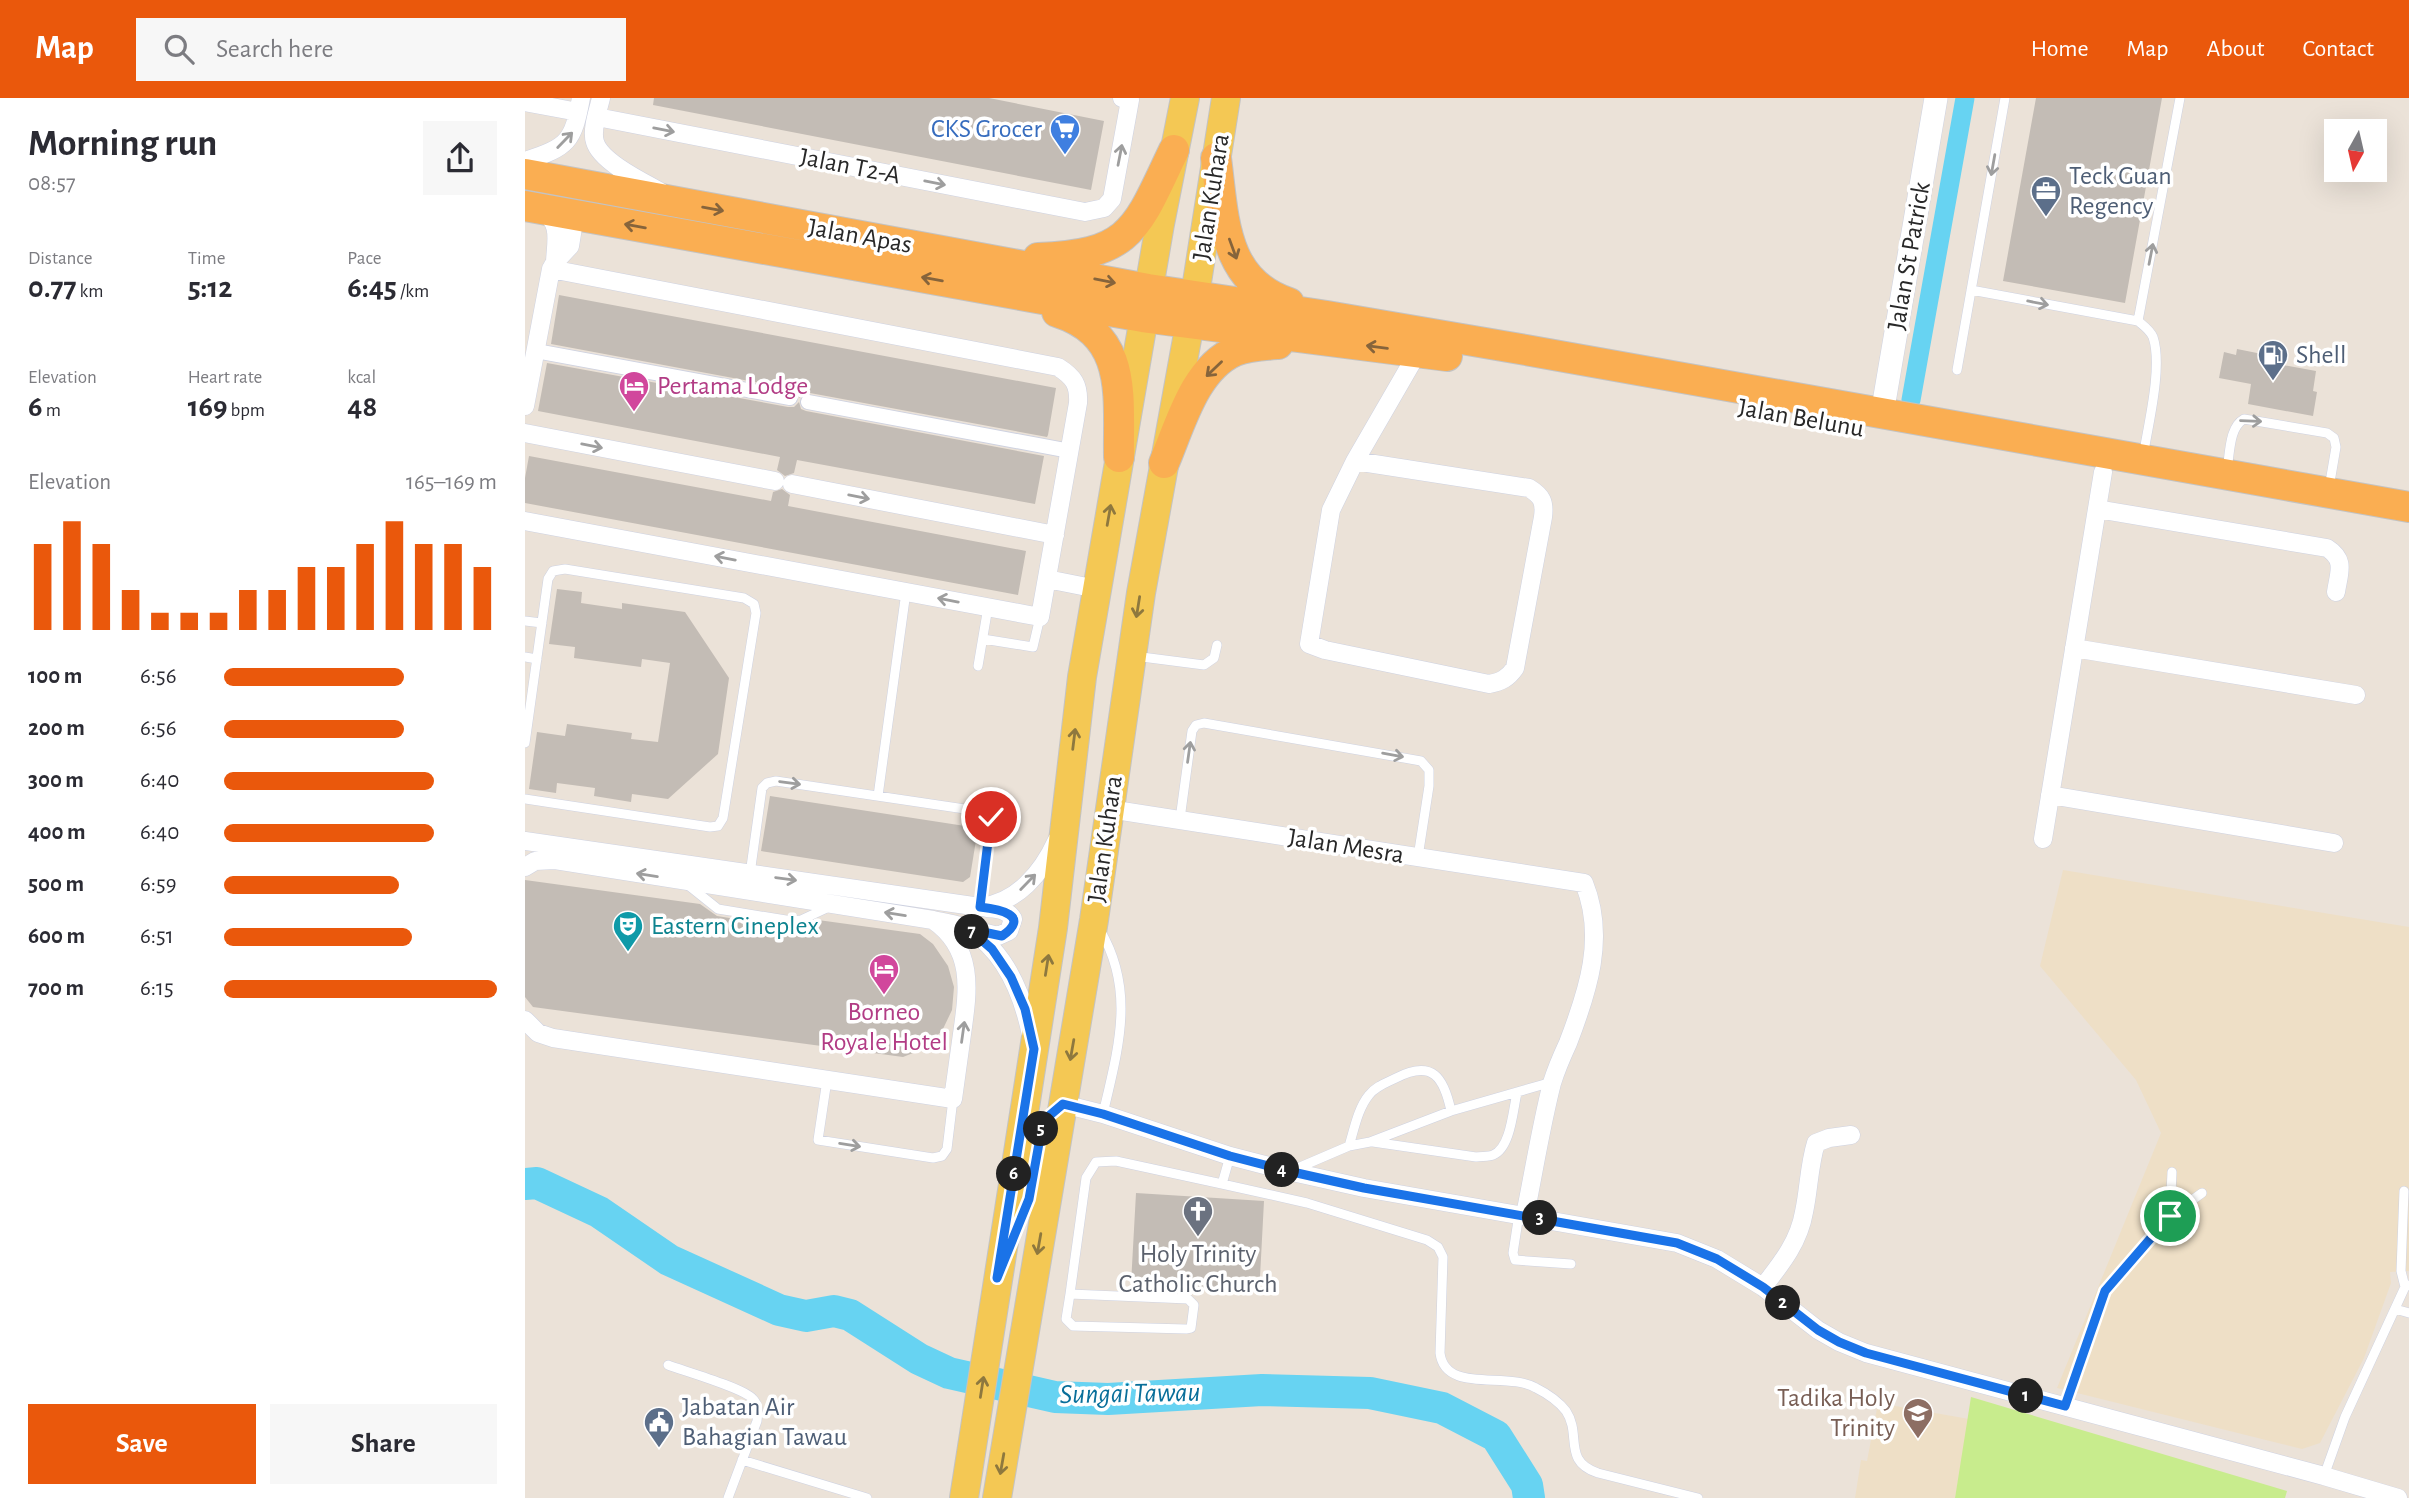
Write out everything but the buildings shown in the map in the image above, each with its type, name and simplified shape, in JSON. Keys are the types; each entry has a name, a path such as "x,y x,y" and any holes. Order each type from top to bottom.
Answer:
{"highway":[{"path":"983,273 1085,254 1106,247 1126,235 1140,219 1174,150"},
{"path":"1216,158 1226,228 1234,255 1250,281 1325,328"},
{"name":"Jalan Apas","path":"525,174 676,202 983,273"},
{"path":"530,200 561,194 572,206 575,215"},
{"name":"Jalan Apas","path":"575,215 983,273 1193,309"},
{"path":"983,273 1077,318 1093,329 1107,348 1114,366 1118,388 1119,457"},
{"name":"Jalan Belunu","path":"1193,309 1882,414 2409,508"},
{"path":"1164,463 1196,388 1212,368 1234,352 1325,328"},
{"name":"Jalan Belunu","path":"1325,328 1418,352 1520,367 2409,528"}],"main road":[{"name":"Jalan Kuhara","path":"966,1487 1053,928 1082,677 1146,303 1185,98"},
{"name":"Jalan Kuhara","path":"997,1498 1094,920 1131,656 1193,309 1226,98"},
{"path":"997,1278 1029,1199 1043,1121 1063,1104"}],"street":[{"path":"601,98 594,140 598,150 608,160 676,202"},
{"name":"Jalan St Patrick","path":"1882,414 1935,98"},
{"name":"Jalan T2-A","path":"597,117 1085,212 1104,208 1112,199 1128,99"},
{"path":"525,102 580,105 573,134 564,145 525,161"},
{"path":"525,406 553,266 557,228 553,219 530,200"},
{"path":"553,266 570,246 575,215"},
{"path":"525,521 1039,617 1079,391 1075,381 1058,367 553,266"},
{"path":"536,351 790,398"},
{"path":"1355,461 1529,488 1540,495 1544,505 1543,517 1515,668 1509,676 1489,684 1325,650 1309,643 1331,510 1355,461 1418,352"},
{"path":"808,402 1070,451"},
{"path":"525,433 1055,535"},
{"path":"2043,839 2103,472"},
{"path":"2097,509 2327,548 2336,554 2340,561 2336,592"},
{"path":"1047,579 1097,589"},
{"path":"2074,648 2356,695"},
{"path":"2050,795 2334,843"},
{"name":"Jalan Mesra","path":"1109,809 1584,883 1591,901 1595,933 1593,965 1584,999 1552,1082"},
{"path":"980,907 1000,903 1024,887 1050,856 1064,824"},
{"path":"525,841 1003,909 1013,919 1009,932 1002,936 933,920 555,860 535,861 525,867"},
{"path":"525,1020 538,1033 553,1038 953,1099 969,989 965,966 957,945 945,928 933,920"},
{"path":"969,929 992,949 1011,977 1025,1009 1034,1049"},
{"path":"1522,1214 1552,1082"},
{"path":"1063,1104 1103,1114 1230,1156 1288,1171 1364,1188 1677,1243 1717,1259 1763,1287 1818,1330 1866,1353 2398,1498"},
{"path":"1763,1287 1787,1255 1804,1216 1812,1156 1817,1143 1829,1138 1851,1135"}],"lane":[{"path":"1957,370 2005,98"},
{"path":"2139,321 2180,98"},
{"path":"1971,290 2139,321 2153,335 2157,362 2142,460"},
{"path":"2226,475 2234,429 2239,421 2248,419 2327,433 2334,438 2336,447 2329,493"},
{"path":"525,743 548,579 553,571 565,569 744,598 754,604 756,613 723,818 718,826 525,799"},
{"path":"878,796 906,592"},
{"path":"978,666 988,607"},
{"path":"982,639 1033,647 1039,617"},
{"path":"525,621 542,623"},
{"path":"1131,656 1204,665 1213,658 1217,645"},
{"path":"525,657 537,659"},
{"path":"1180,820 1192,731 1196,725 1205,723 1421,761 1429,770 1429,778 1417,857"},
{"path":"750,874 762,788 775,780 985,812 991,817 980,907"},
{"path":"1094,920 1112,953 1120,981 1122,1014 1119,1044 1103,1114"},
{"path":"1349,1146 1367,1096 1380,1085 1405,1072 1419,1070 1436,1076 1445,1086 1451,1111"},
{"path":"827,1080 818,1140 933,1158 942,1156 947,1149 953,1099"},
{"path":"1288,1171 1349,1146 1370,1142 1451,1111 1552,1082"},
{"path":"1370,1142 1476,1157 1493,1156 1502,1149 1509,1132 1517,1093"},
{"path":"1222,1184 1230,1156"},
{"path":"1070,1294 1188,1299 1195,1305 1193,1324 1186,1329 1073,1326 1066,1319 1086,1178 1096,1162 1116,1161 1307,1203 1427,1240 1438,1247 1443,1258 1440,1353 1445,1370 1464,1378 1510,1379 1536,1388 1566,1412 1571,1423 1574,1452 1583,1466 1598,1473 1698,1498"},
{"path":"2170,1216 2172,1172"},
{"path":"2324,1476 2345,1417 2407,1286 2401,1271 2404,1191"},
{"path":"2065,1406 2105,1291 2170,1216 2202,1193"},
{"path":"1522,1214 1513,1253 1515,1260 1571,1264"},
{"path":"2395,1309 2409,1313"},
{"path":"668,1365 753,1398 758,1409 757,1420 728,1498"},
{"path":"742,1460 867,1498"},
{"path":"951,1498 966,1487"}],"shaded area":[{"path":"2063,870 2409,927 2409,1271 2390,1272 2391,1283 2364,1358 2320,1443 2302,1449 2057,1388 2161,1133 2136,1080 2040,966"},
{"name":"Tadika Holy Trinity","path":"1878,1403 1969,1419 1955,1498 1855,1498 1861,1460 1867,1461"}],"green space":[{"path":"1971,1397 2287,1491 2285,1498 1955,1498"}],"waterway":[{"path":"1911,400 1965,98"},
{"name":"Sungai Tawau","path":"525,1184 537,1183 599,1212 669,1260 779,1310 806,1316 834,1311 850,1315 919,1359 949,1373 1055,1397 1108,1399 1262,1390 1370,1393 1442,1408 1496,1436 1527,1485 1529,1498"}],"place":[{"name":"CKS Grocer","path":"1065,156"},
{"name":"Teck Guan Regency","path":"2046,218"},
{"name":"Shell","path":"2273,382"},
{"name":"Pertama Lodge","path":"634,413"},
{"name":"Eastern Cineplex","path":"628,953"},
{"name":"Borneo Royale Hotel","path":"884,996"},
{"name":"Holy Trinity Catholic Church","path":"1198,1238"},
{"name":"Tadika Holy Trinity","path":"1918,1440"},
{"name":"Jabatan Air Bahagian Tawau","path":"659,1449"}],"route":[{"path":"991,817 980,907 1003,909 1013,919 1012,925 1009,932 1002,936 969,929 992,949 1011,977 1025,1009 1034,1049 997,1278 1029,1199 1043,1121 1063,1104 1103,1114 1230,1156 1288,1171 1364,1188 1677,1243 1717,1259 1763,1287 1818,1330 1839,1342 1866,1353 2065,1406 2105,1291 2170,1216"}]}
